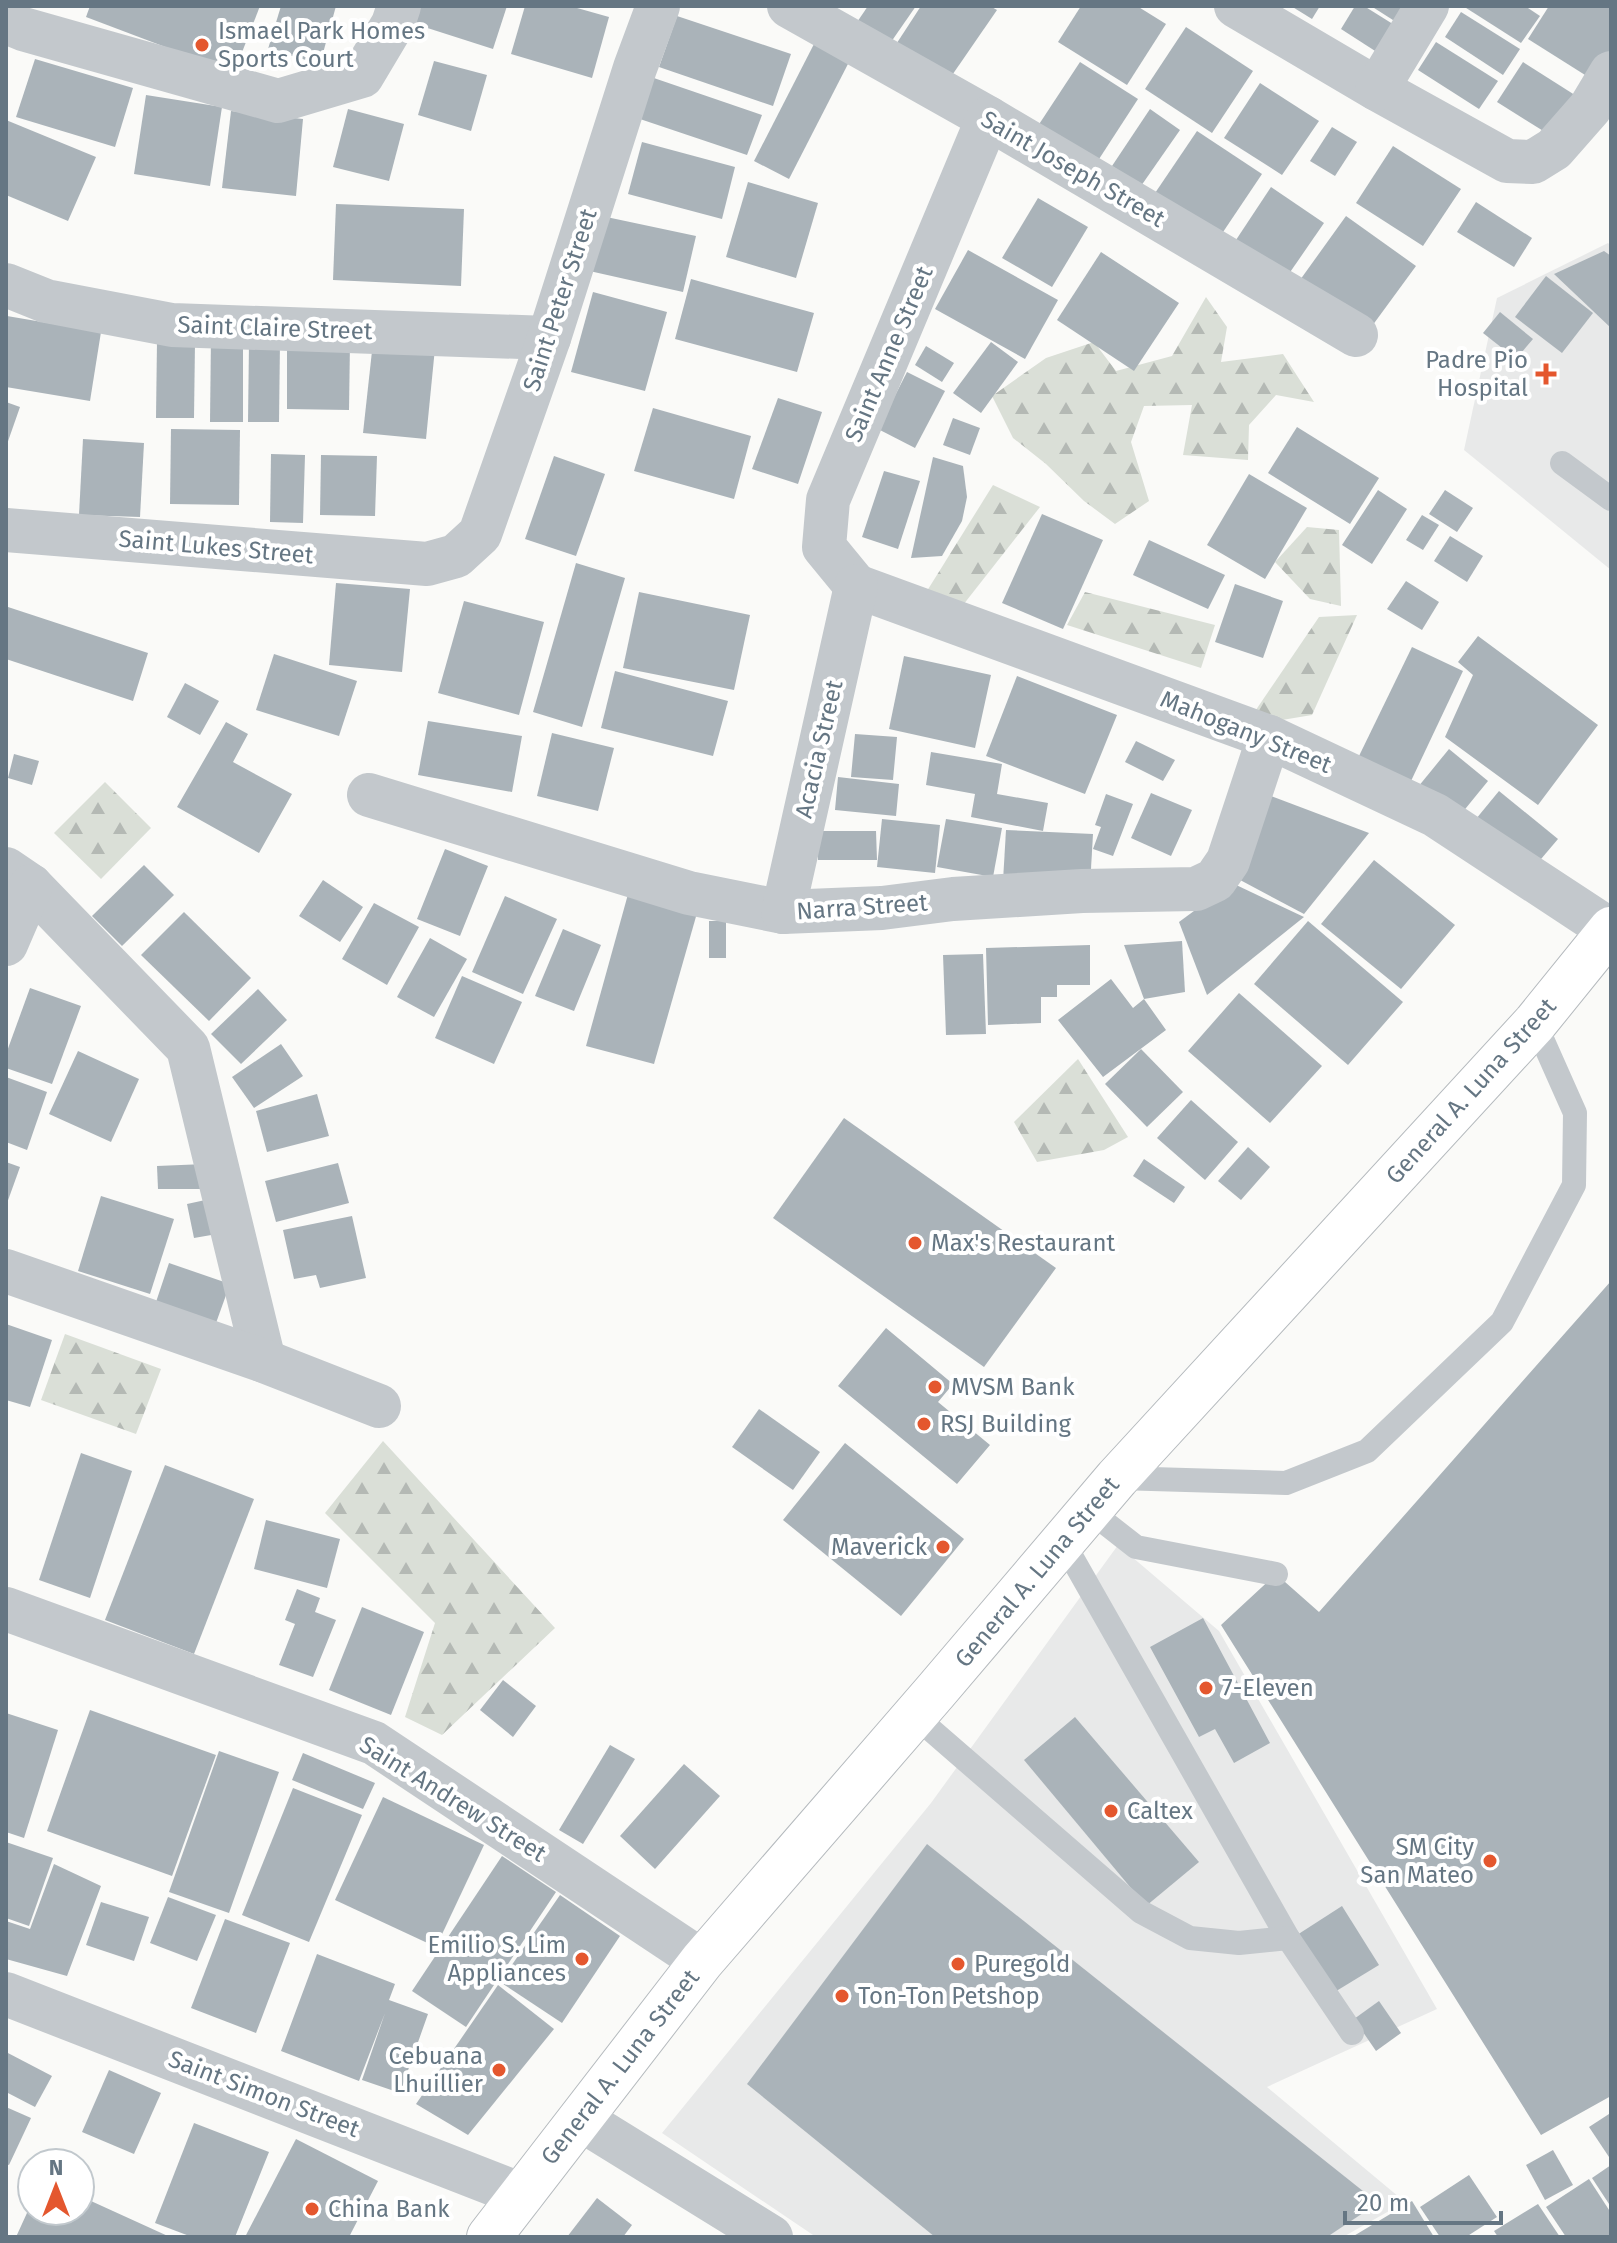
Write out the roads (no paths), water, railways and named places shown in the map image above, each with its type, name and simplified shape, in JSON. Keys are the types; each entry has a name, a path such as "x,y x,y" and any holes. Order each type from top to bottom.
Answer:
{"main road":[{"name":"General A. Luna Street","path":"489,2237 702,1961 1117,1478 1535,1023 1611,929"}],"street":[{"path":"21,19 278,101 362,76 393,24 399,6"},
{"name":"Saint Peter Street","path":"427,564 456,556 480,534 549,338 635,68 658,6"},
{"name":"Saint Joseph Street","path":"789,6 844,19 988,118 1356,335"},
{"path":"1236,6 1507,161 1533,162 1554,149 1590,108 1611,73"},
{"path":"1377,89 1427,6"},
{"name":"Saint Anne Street","path":"856,586 824,547 828,500 988,118"},
{"name":"Saint Claire Street","path":"6,285 46,301 172,325 549,338"},
{"name":"Saint Lukes Street","path":"6,530 427,564"},
{"name":"Mahogany Street","path":"856,586 1269,737 1435,815 1611,929"},
{"name":"Acacia Street","path":"783,912 856,586"},
{"name":"Narra Street","path":"369,795 689,893 783,912 882,908 953,899 1082,891 1196,889 1215,880 1228,861 1269,737"},
{"path":"6,944 19,878"},
{"path":"19,878 188,1048 264,1361"},
{"path":"6,1271 264,1361 379,1406"},
{"name":"Saint Andrew Street","path":"6,1609 374,1743 702,1961"},
{"name":"Saint Simon Street","path":"6,1994 522,2195"},
{"path":"580,2119 771,2237"}],"lane":[{"path":"1562,463 1611,499"},
{"path":"1117,1478 1286,1483 1367,1451 1502,1322 1574,1185 1575,1113 1535,1023"},
{"path":"1076,1526 1136,1547 1276,1574"},
{"path":"1076,1526 1288,1938 1352,2033"},
{"path":"915,1716 1141,1912 1190,1938 1239,1943 1288,1938"}],"place":[{"name":"Ismael Park Homes Sports Court","path":"202,45"},
{"name":"Padre Pio Hospital","path":"1546,374"},
{"name":"Max's Restaurant","path":"915,1243"},
{"name":"MVSM Bank","path":"935,1387"},
{"name":"RSJ Building","path":"924,1424"},
{"name":"Maverick","path":"943,1547"},
{"name":"7-Eleven","path":"1206,1688"},
{"name":"Caltex","path":"1111,1811"},
{"name":"SM City San Mateo","path":"1490,1861"},
{"name":"Emilio S. Lim Appliances","path":"582,1959"},
{"name":"Puregold","path":"958,1964"},
{"name":"Ton-Ton Petshop","path":"842,1996"},
{"name":"Cebuana Lhuillier","path":"499,2070"},
{"name":"China Bank","path":"312,2209"}]}
